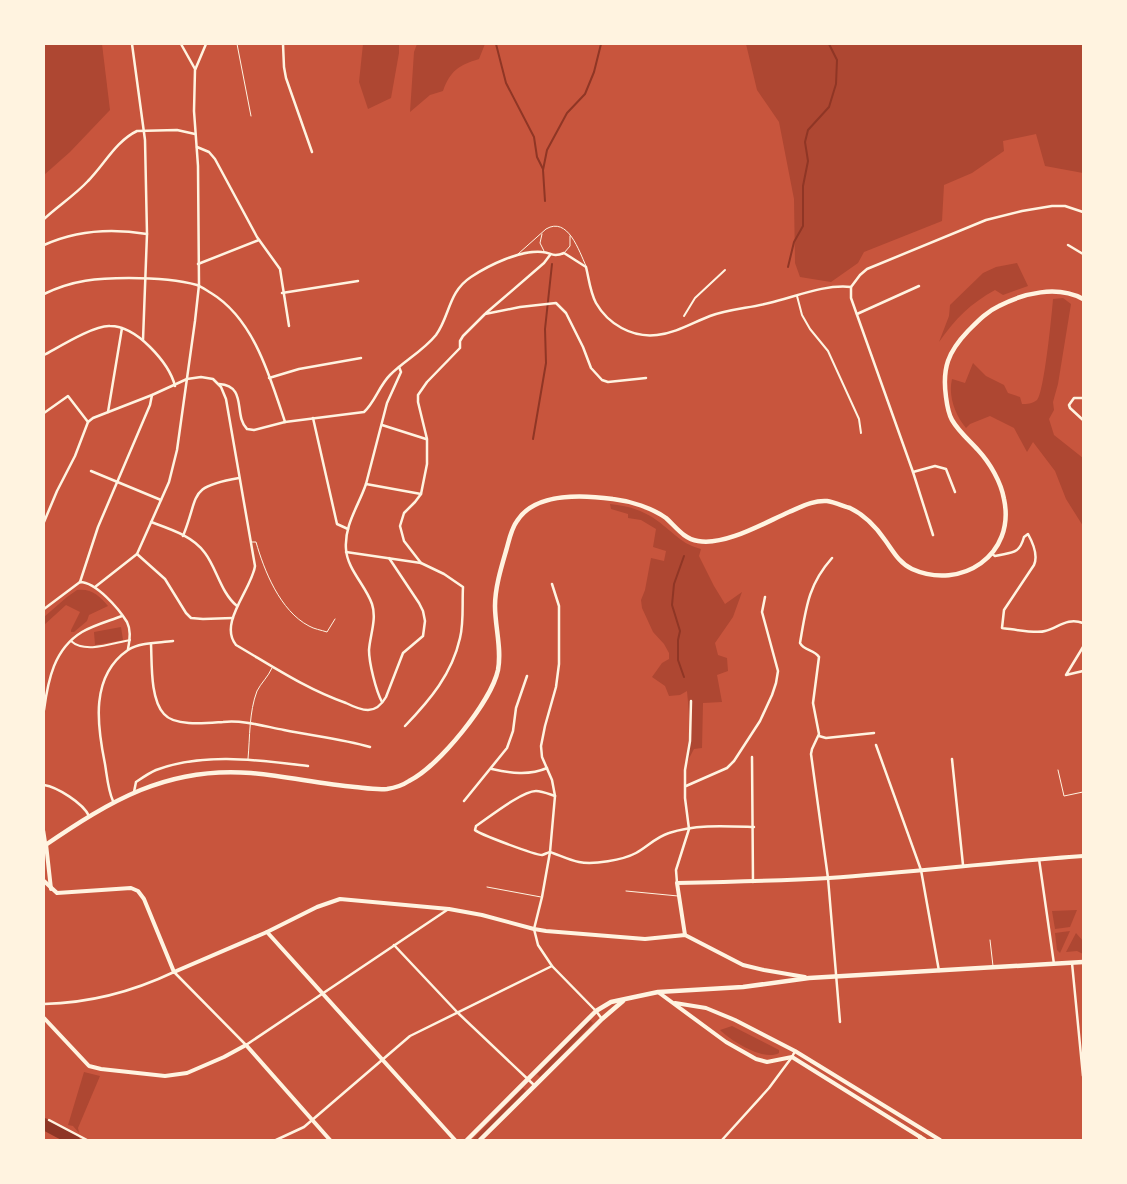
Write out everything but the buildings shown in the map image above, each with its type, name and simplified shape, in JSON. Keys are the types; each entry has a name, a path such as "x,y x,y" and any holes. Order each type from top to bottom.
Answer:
{"main road":[{"path":"51,890 45,845 113,801 177,778 214,773 247,772 334,785 386,789 407,782 419,775 446,750 472,718 491,690 499,665 495,604 502,567 512,531 515,523 525,511 549,499 587,497 628,502 657,513 686,537 701,542 740,534 808,504 828,502 852,509 865,517 878,530 901,562 909,568 938,576 952,574 973,567 992,554 998,547 1004,534 1005,502 996,478 985,458 965,438 952,419 945,393 947,361 956,344 977,322 992,310 1008,302 1026,295 1054,292 1070,293 1083,298"},
{"path":"686,935 677,883 753,882 828,878 1083,856"},
{"path":"44,881 51,890 57,893 131,888 138,891 144,899 174,972 267,932 317,907 340,899 449,909 482,914 534,929 645,939 686,935 743,965 809,978"},
{"path":"267,932 455,1140"},
{"path":"467,1140 596,1011 611,1002 658,992 743,987 809,978 993,969 1083,962"},
{"path":"658,992 726,1042 756,1059 767,1062 792,1057 925,1140"},
{"path":"480,1140 534,1085 624,1000"},
{"path":"673,1003 706,1008 735,1020 795,1051 940,1140"},
{"path":"44,1018 89,1066 102,1069 165,1076 187,1073 224,1058 246,1045 330,1140"},
{"path":"840,1087 844,1080"},
{"path":"873,1108 877,1102"},
{"path":"920,1138 922,1129"}],"street":[{"path":"132,44 146,140 147,234 143,340"},
{"path":"181,44 195,70"},
{"path":"95,587 137,554 169,482 177,450 199,285 195,70 206,44"},
{"path":"283,44 286,78 312,152"},
{"path":"44,219 88,182 122,141 137,131 177,130 196,134"},
{"path":"197,147 209,152 215,159 259,240 280,269 282,293 289,326"},
{"path":"933,535 913,472 851,298 851,287 860,275 878,264 986,220 1052,206 1065,206 1083,212"},
{"path":"44,245 84,232 109,230 147,234"},
{"path":"198,264 259,240"},
{"path":"1068,245 1083,254"},
{"path":"219,384 226,384 234,391 241,409 243,425 247,429 254,430 285,422 364,412 375,399 388,377 437,334 450,302 463,283 481,271 518,254 545,252 555,256 564,254 586,267 592,293 602,311 616,325 636,334 657,335 711,316 830,288 851,287"},
{"path":"421,563 404,541 400,526 404,512 416,502 421,494 427,464 427,439 418,395 427,382 460,348 460,341 463,336 485,314 544,263 550,255"},
{"path":"684,316 695,298 725,270"},
{"path":"44,294 65,285 94,278 146,278 199,285 230,307 250,334 285,422"},
{"path":"282,293 358,281"},
{"path":"857,314 919,286"},
{"path":"798,296 802,315 810,329 828,351 859,419 861,433"},
{"path":"485,314 520,307 556,303 566,313 591,368 602,380 608,382 646,378"},
{"path":"44,355 65,343 100,328 112,326 122,328 143,340 160,356 175,386"},
{"path":"108,412 122,328"},
{"path":"269,378 299,369 361,358"},
{"path":"383,702 379,695 370,655 374,616 372,604 346,552 348,530 354,510 366,484 387,402 401,372 399,368"},
{"path":"44,522 75,456 88,422 108,412 175,386 187,379 207,377 219,384 226,399 252,541 255,571 233,618 231,634 234,643 273,668 328,697 359,708 372,709 383,702 403,654 422,636 425,621 419,603 389,558"},
{"path":"44,609 80,582 98,527 150,406 152,395"},
{"path":"44,413 68,396 88,422"},
{"path":"1083,398 1074,398 1069,405 1083,420"},
{"path":"313,418 337,524 348,530"},
{"path":"382,425 427,439"},
{"path":"913,472 935,466 946,468 955,492"},
{"path":"91,471 161,500"},
{"path":"183,536 195,498 204,487 220,481 239,478"},
{"path":"366,484 421,494"},
{"path":"152,522 197,544 205,553 225,590 237,606"},
{"path":"992,554 995,556 1017,551 1023,545 1024,537 1028,534 1035,555 1034,564 1004,610 1002,628 1045,632 1061,623 1080,622 1083,624"},
{"path":"346,552 421,563 444,574 463,587 460,636 451,666 424,706 405,726"},
{"path":"137,554 165,579 191,618 203,620 233,618"},
{"path":"832,558 821,570 812,586 800,643 803,647 815,652 819,657 813,703 819,736 811,754 828,878 840,1022"},
{"path":"80,582 88,583 95,587 112,603 126,621 130,640 127,650"},
{"path":"552,584 559,606 559,664 556,687 542,738 542,757 552,780 555,796 550,852 534,929 538,945 552,966 602,1019"},
{"path":"686,786 727,768 734,761 760,721 772,695 778,671 762,612 765,598"},
{"path":"44,710 46,690 54,664 60,653 82,632 122,616"},
{"path":"71,641 76,645 92,646 130,640"},
{"path":"113,801 100,740 98,708 100,691 107,674 127,650 139,645 173,641"},
{"path":"151,644 157,702 163,714 168,718 193,724 243,721 340,739 370,747"},
{"path":"1083,646 1066,675 1083,671"},
{"path":"464,801 492,768 510,742 516,708 527,676"},
{"path":"677,883 676,870 689,829 685,798 685,770 690,741 691,701"},
{"path":"819,736 826,738 874,733"},
{"path":"876,745 921,870 939,971"},
{"path":"752,757 753,882"},
{"path":"134,792 136,782 154,771 177,763 248,759 308,766"},
{"path":"952,759 963,865"},
{"path":"492,768 507,773 523,773 538,772 547,768"},
{"path":"44,784 59,790 80,804 89,816"},
{"path":"555,796 543,792 531,792 509,804 474,828 485,836 542,855 550,852 579,862 620,859 635,853 664,835 689,829 723,826 754,827"},
{"path":"44,831 45,845"},
{"path":"1039,859 1054,964"},
{"path":"44,1004 78,1002 111,995 137,988 174,972 246,1045 449,909"},
{"path":"394,945 458,1013 534,1085"},
{"path":"1072,963 1083,1076"},
{"path":"276,1140 304,1127 312,1121 410,1036 552,966"},
{"path":"722,1140 769,1088 795,1051"},
{"path":"49,1120 87,1140"}],"lane":[{"path":"237,44 251,116"},
{"path":"518,254 550,226 555,226 564,228 568,232 579,249 586,267"},
{"path":"564,254 570,241 568,232"},
{"path":"542,233 540,243 545,252"},
{"path":"252,541 256,542 267,575 280,598 296,616 308,626 327,632 335,619"},
{"path":"248,759 252,711 256,694 260,684 273,668"},
{"path":"1058,770 1064,796 1083,792"},
{"path":"487,886 542,897"},
{"path":"626,890 679,896"},
{"path":"990,940 993,969"}],"shaded area":[{"path":"44,44 102,44 110,110 70,152 44,175"},
{"path":"363,44 399,44 391,98 368,109 359,82"},
{"path":"417,44 485,44 479,59 461,66 449,78 443,91 430,95 410,112 414,52"},
{"path":"746,44 1083,44 1083,173 1045,166 1036,134 1003,141 1004,151 972,173 944,185 942,221 864,252 858,263 831,282 800,277 795,263 794,199 779,122 757,90"},
{"path":"1017,263 1028,286 1003,295 995,290 978,300 951,326 939,342 949,316 950,305 983,273 996,267"},
{"path":"1063,298 1071,304 1058,384 1053,402 1054,410 1049,419 1054,435 1083,458 1083,526 1066,499 1055,471 1033,442 1027,452 1014,428 990,416 970,424 966,428 956,411 951,392 952,379 965,383 973,363 986,376 1004,385 1008,393 1020,397 1022,404 1037,400 1040,395 1045,369 1053,299"},
{"path":"610,504 625,506 645,513 677,537 701,549 699,556 725,604 742,592 733,617 715,643 718,655 727,658 728,671 717,675 722,702 703,703 702,748 694,749 686,764 690,725 687,691 680,695 669,696 665,686 652,677 662,663 669,659 669,653 653,632 642,608 641,600 645,590 651,558 664,561 666,551 653,547 656,529 641,520 628,518 628,514 611,509"},
{"path":"77,590 87,590 95,594 108,606 89,615 87,621 74,632 71,632 71,630 80,612 66,605 44,625 44,617"},
{"path":"121,627 123,640 95,645 94,632"},
{"path":"1077,910 1070,927 1055,929 1052,911"},
{"path":"1070,931 1060,953 1057,950 1055,933"},
{"path":"1076,933 1083,941 1083,954 1077,951 1066,952"},
{"path":"590,1020 593,1023 540,1077 537,1074"},
{"path":"732,1026 779,1050 779,1053 765,1055 748,1049 720,1030"},
{"path":"84,1072 100,1076 78,1128 79,1133 73,1126 68,1125"},
{"path":"523,1088 526,1091 478,1140 472,1140"}],"waterway":[{"path":"496,44 506,83 534,137 537,157 543,169"},
{"path":"545,201 543,170 547,150 567,113 585,94 594,72 601,44"},
{"path":"788,267 794,242 803,226 803,186 808,161 805,142 808,130 829,107 836,84 837,60 829,44"},
{"path":"533,439 546,363 545,329 552,264"},
{"path":"684,556 674,584 672,605 680,631 678,660 684,677"},
{"path":"44,1124 74,1140"}]}
